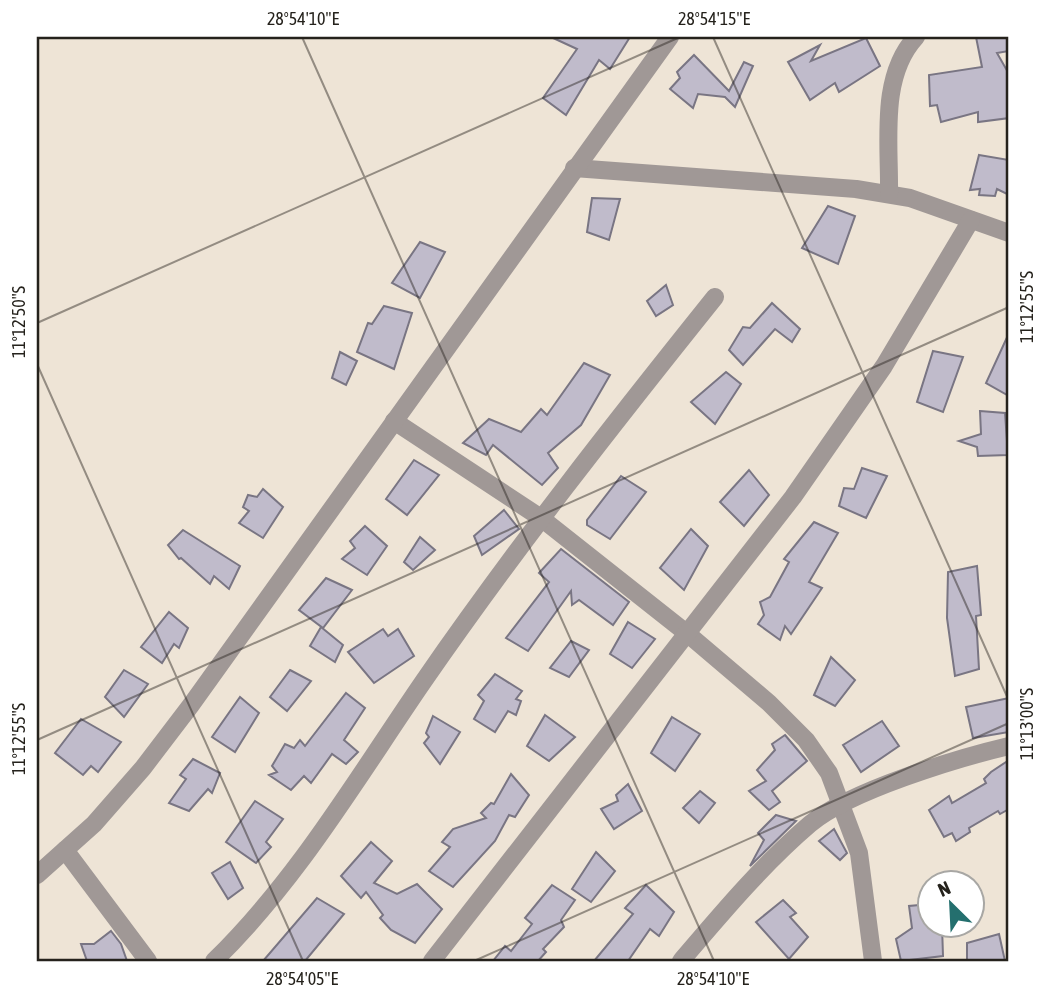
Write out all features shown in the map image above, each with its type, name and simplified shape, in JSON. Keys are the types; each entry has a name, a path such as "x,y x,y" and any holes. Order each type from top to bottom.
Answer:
{"street":[{"path":"37,875 94,824 143,768 670,37"},
{"path":"889,194 892,85 896,65 916,37"},
{"path":"574,168 856,189 910,198 1009,233"},
{"path":"432,961 689,635 793,497 884,366 971,220"},
{"path":"214,961 316,843 423,682 541,518 715,297"},
{"path":"394,421 541,518 689,635 769,703 806,740 829,773 859,853 873,961"},
{"path":"681,961 723,911 811,823 842,803 969,755 1009,746"},
{"path":"65,850 148,961"}],"building":[{"path":"551,37 630,37 610,69 599,60 566,115 543,98 577,49"},
{"path":"976,37 1009,37 1009,51 997,53 1009,74 1009,118 978,122 978,112 941,122 937,105 930,106 929,75 982,67"},
{"path":"866,38 880,66 839,92 835,83 810,100 788,62 820,45 811,61"},
{"path":"694,55 729,91 744,62 753,66 735,107 725,97 698,94 693,108 670,89 680,78 677,72"},
{"path":"979,155 1009,160 1009,195 997,189 995,196 979,195 980,189 970,190"},
{"path":"592,198 620,199 609,240 587,232"},
{"path":"828,206 855,216 838,264 802,248"},
{"path":"420,242 445,252 420,298 392,283"},
{"path":"666,285 673,305 656,316 647,301"},
{"path":"772,303 800,329 792,342 775,329 743,365 729,350 743,327 750,328"},
{"path":"384,306 412,313 394,369 357,352 368,323 372,324"},
{"path":"1009,333 1009,396 986,383"},
{"path":"933,351 963,357 943,412 917,402"},
{"path":"340,352 357,361 346,385 332,378"},
{"path":"584,363 610,375 581,425 548,453 558,468 542,485 493,445 486,455 463,443 489,419 521,432 541,409 547,415"},
{"path":"726,372 741,384 715,424 691,402"},
{"path":"980,411 1005,413 1008,455 978,456 977,447 959,441 981,434"},
{"path":"414,460 439,475 407,515 386,499"},
{"path":"862,468 887,476 866,518 839,506 844,488 854,489"},
{"path":"749,470 769,495 744,526 720,502"},
{"path":"621,476 646,492 610,539 587,525 587,520"},
{"path":"263,489 283,507 263,538 239,523 249,511 243,507 248,495 257,497"},
{"path":"504,510 519,529 482,555 474,536"},
{"path":"814,522 838,533 809,582 822,588 791,634 785,626 780,640 758,624 764,615 760,602 770,597 789,562 784,559"},
{"path":"365,526 387,546 367,575 342,559 355,548 350,541"},
{"path":"691,529 708,546 684,590 660,568"},
{"path":"183,530 240,566 229,589 214,576 210,584 179,559 168,545"},
{"path":"420,537 435,550 413,570 404,562"},
{"path":"561,549 629,602 613,625 579,600 572,605 571,591 528,651 506,638 549,582 539,573"},
{"path":"977,566 981,615 976,616 979,669 955,676 947,618 948,572"},
{"path":"326,578 352,590 323,628 299,610"},
{"path":"169,612 188,628 179,648 174,644 162,663 141,647"},
{"path":"628,622 655,639 632,668 610,654"},
{"path":"321,627 343,645 335,662 310,646"},
{"path":"383,629 388,636 398,629 414,656 374,683 348,652"},
{"path":"571,641 589,650 569,677 550,668"},
{"path":"831,657 855,680 835,706 814,695"},
{"path":"124,670 148,684 124,717 105,697"},
{"path":"290,670 311,681 287,711 270,697"},
{"path":"495,674 522,691 516,699 521,701 516,715 508,711 495,732 474,719 484,701 478,695"},
{"path":"346,693 365,708 344,740 358,752 346,764 332,754 311,783 304,776 291,790 269,775 277,772 272,766 285,744 294,748 300,740 305,746"},
{"path":"240,697 259,713 235,752 212,737"},
{"path":"1009,698 1009,732 973,738 966,707"},
{"path":"545,715 575,737 549,761 527,746"},
{"path":"433,716 460,732 440,764 424,743 429,737 426,733"},
{"path":"672,717 700,734 675,771 651,753"},
{"path":"81,719 121,742 98,772 91,766 83,775 55,753"},
{"path":"882,721 899,746 861,772 843,745"},
{"path":"785,735 807,761 772,791 780,802 769,810 749,791 766,781 757,770 775,750 772,744"},
{"path":"193,759 220,773 212,793 208,789 189,811 169,803 186,779 180,775"},
{"path":"1009,760 1009,809 1000,814 998,811 969,828 970,832 956,841 952,833 944,837 929,810 949,796 952,803 986,783 984,779 991,772"},
{"path":"511,774 529,795 515,817 509,815 495,841 453,887 429,871 450,847 442,842 453,829 486,818 481,813 491,803 494,804"},
{"path":"628,784 642,811 614,829 601,809 618,801 616,795"},
{"path":"700,791 715,803 699,823 683,808"},
{"path":"255,801 283,819 266,842 271,847 256,863 226,842"},
{"path":"776,815 796,821 750,866 764,840 758,833"},
{"path":"834,829 847,853 840,860 819,841"},
{"path":"371,842 392,861 374,883 397,894 417,884 442,909 415,943 391,930 380,918 383,915 366,892 361,898 341,876"},
{"path":"596,852 615,871 591,902 572,889"},
{"path":"230,862 243,888 228,899 212,873"},
{"path":"552,885 575,900 561,920 564,927 543,949 546,952 538,961 493,961 505,946 511,951 532,924 525,918"},
{"path":"646,885 674,912 659,936 650,929 628,961 594,961 633,914 625,908"},
{"path":"317,898 344,914 305,961 263,961"},
{"path":"783,900 796,913 790,917 808,937 789,959 756,922"},
{"path":"916,905 916,939 942,939 943,956 901,961 896,939 912,928 909,906"},
{"path":"111,931 121,944 127,961 87,961 81,944 94,944"},
{"path":"999,934 1005,961 967,961 967,943"}]}
